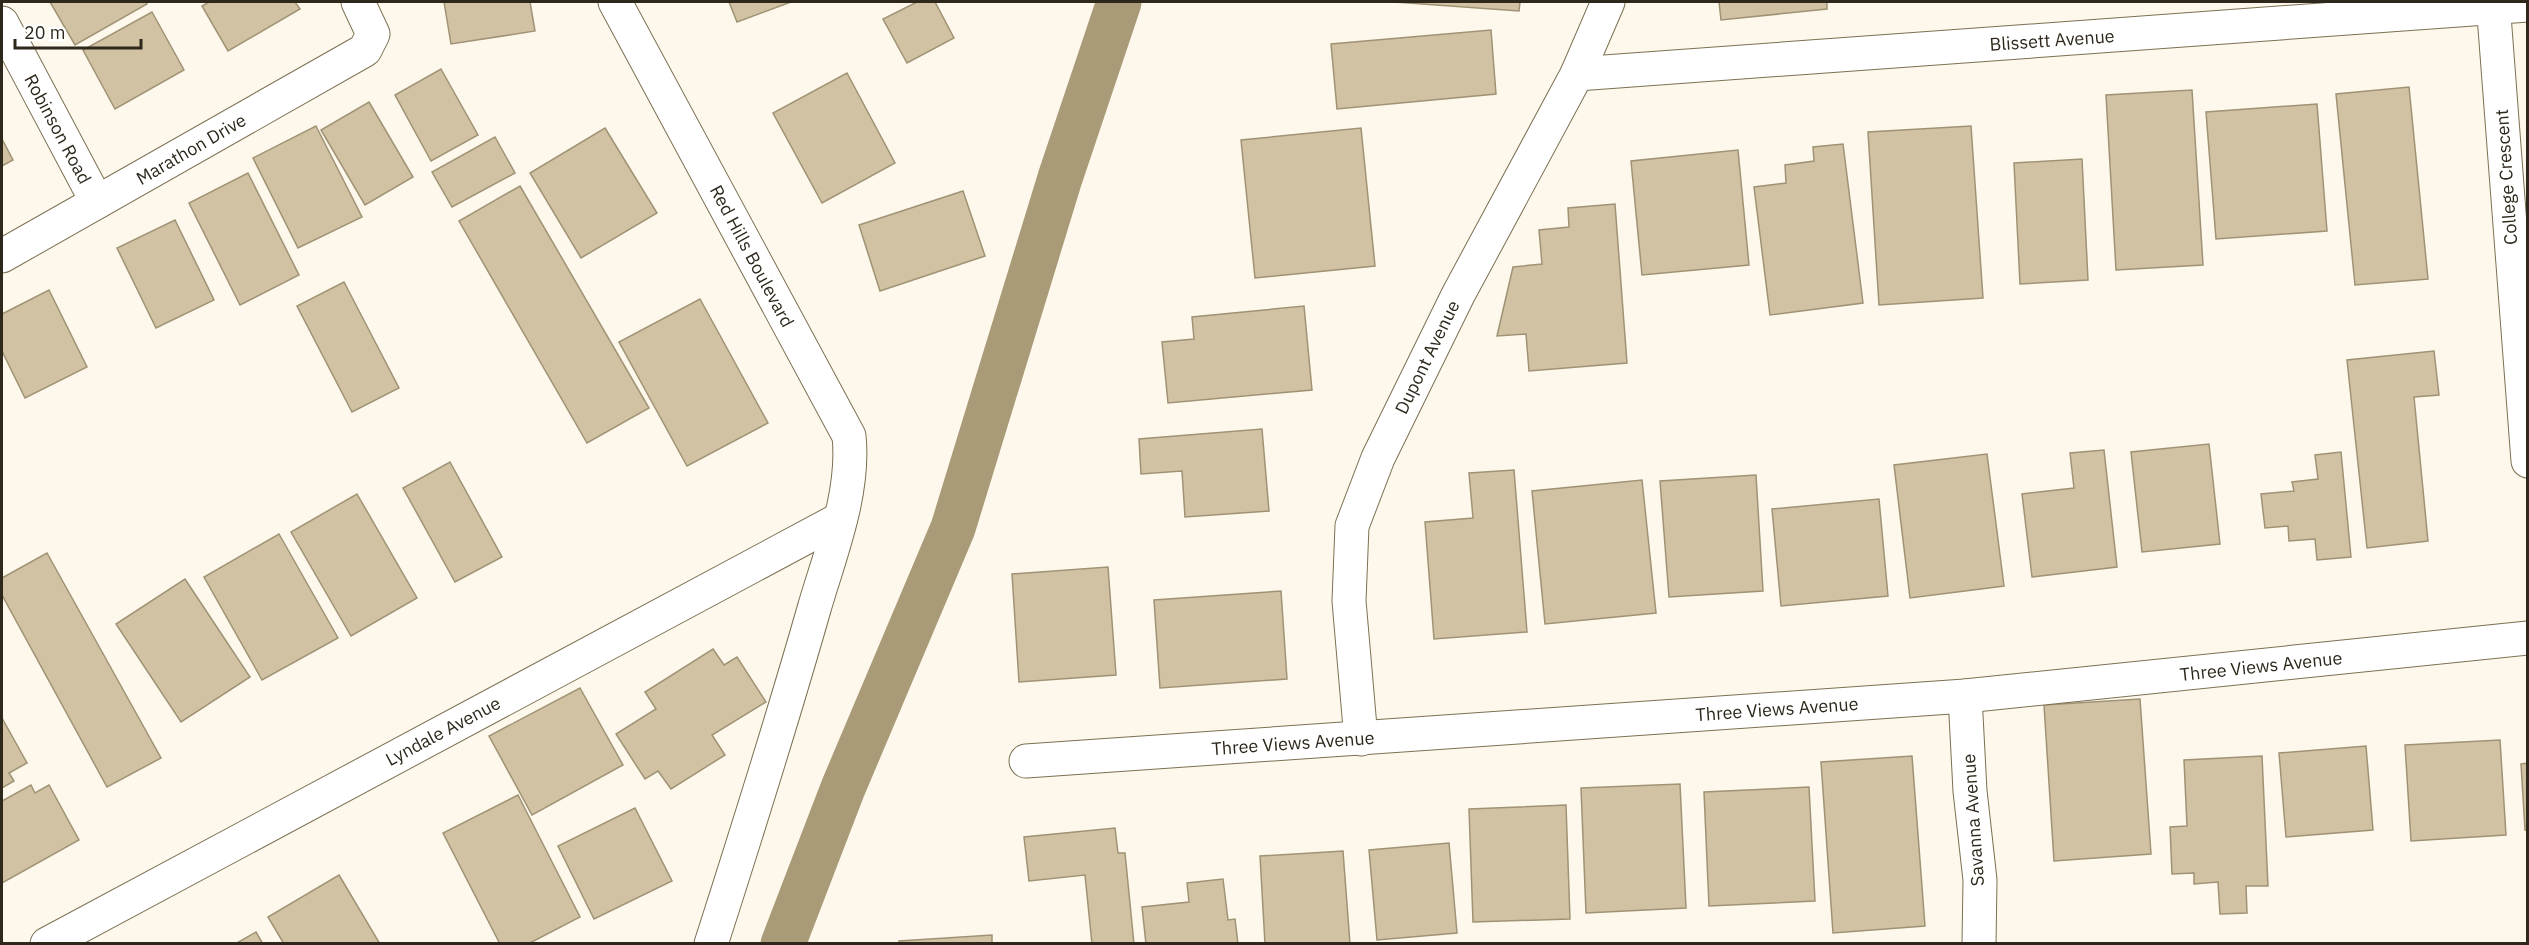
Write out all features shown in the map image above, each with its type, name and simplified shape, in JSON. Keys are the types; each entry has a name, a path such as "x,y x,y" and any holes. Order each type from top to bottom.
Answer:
{"street":[{"name":"Marathon Drive","path":"2,256 365,50 373,34 358,2"},
{"name":"Red Hills Boulevard","path":"615,2 849,436 852,460 840,519 771,759 711,944"},
{"name":"Dupont Avenue","path":"1361,739 1349,602 1352,526 1377,459 1458,295 1577,74 1608,2"},
{"name":"Blissett Avenue","path":"1577,74 2493,5 2528,5"},
{"name":"College Crescent","path":"2493,5 2528,460"},
{"name":"Robinson Road","path":"2,23 97,202"},
{"name":"Lyndale Avenue","path":"47,944 840,519"},
{"name":"Three Views Avenue","path":"1026,761 1965,696 2528,638"},
{"name":"Savanna Avenue","path":"1965,696 1970,791 1980,880 1979,944"}],"building":[{"path":"50,2 146,2 147,4 75,45"},
{"path":"209,2 295,2 300,9 228,51 202,6"},
{"path":"444,2 530,2 535,31 451,44"},
{"path":"729,2 791,2 737,22"},
{"path":"917,2 935,2 954,38 907,63 883,19"},
{"path":"1394,2 1520,2 1519,11"},
{"path":"1719,2 1827,2 1827,9 1721,20"},
{"path":"152,12 184,70 115,109 83,50"},
{"path":"1491,30 1496,94 1337,109 1331,44"},
{"path":"441,69 478,135 431,161 395,95"},
{"path":"847,73 895,163 822,203 773,113"},
{"path":"2409,87 2428,279 2355,285 2336,94"},
{"path":"2192,90 2203,265 2116,270 2106,95"},
{"path":"369,102 413,177 365,205 321,130"},
{"path":"2317,104 2327,231 2216,239 2206,112"},
{"path":"316,126 362,217 298,248 253,158"},
{"path":"1971,126 1983,298 1879,305 1868,132"},
{"path":"605,128 657,213 581,258 530,173"},
{"path":"1361,128 1375,266 1255,278 1241,140"},
{"path":"495,137 515,173 452,207 432,172"},
{"path":"2,139 13,160 2,166"},
{"path":"1843,144 1863,303 1770,315 1754,187 1786,183 1785,165 1814,161 1813,147"},
{"path":"1738,150 1749,265 1642,275 1631,161"},
{"path":"2082,159 2088,280 2020,284 2014,163"},
{"path":"248,173 299,275 240,305 189,203"},
{"path":"520,186 649,408 587,443 459,221"},
{"path":"963,191 985,256 880,291 859,225"},
{"path":"1615,204 1627,363 1529,371 1526,334 1497,336 1513,267 1542,264 1539,230 1569,227 1568,208"},
{"path":"175,220 214,300 156,328 117,248"},
{"path":"344,282 399,388 352,412 297,306"},
{"path":"49,290 87,367 25,398 2,351 2,314"},
{"path":"700,299 768,423 687,466 619,342"},
{"path":"1304,306 1312,390 1168,403 1162,342 1194,339 1192,317"},
{"path":"2434,351 2439,395 2414,397 2428,541 2367,548 2347,360"},
{"path":"1262,429 1269,511 1185,517 1182,471 1141,474 1139,439"},
{"path":"2209,444 2220,544 2142,552 2131,452"},
{"path":"2104,450 2117,567 2032,577 2022,494 2074,488 2070,453"},
{"path":"2341,452 2351,557 2317,560 2315,539 2289,541 2288,526 2265,528 2261,494 2294,491 2292,482 2318,479 2315,455"},
{"path":"1987,454 2004,586 1910,598 1894,465"},
{"path":"450,462 502,557 455,582 403,488"},
{"path":"1514,470 1527,632 1434,639 1425,522 1473,518 1469,473"},
{"path":"1756,475 1763,591 1669,597 1660,481"},
{"path":"1642,480 1656,613 1545,624 1532,491"},
{"path":"357,494 417,598 351,636 291,532"},
{"path":"1879,499 1888,596 1781,606 1772,509"},
{"path":"279,534 338,638 262,680 204,577"},
{"path":"47,553 161,758 107,787 2,595 2,578"},
{"path":"1108,567 1116,675 1019,682 1012,574"},
{"path":"185,579 250,677 181,722 116,624"},
{"path":"1281,591 1287,679 1160,688 1154,600"},
{"path":"713,649 724,665 737,657 766,702 712,735 725,755 671,789 658,771 645,779 616,734 656,709 645,692"},
{"path":"580,688 623,765 532,815 489,736"},
{"path":"2140,699 2151,854 2054,861 2044,705"},
{"path":"2,718 27,763 9,773 14,781 2,788"},
{"path":"2500,740 2506,835 2411,841 2405,745"},
{"path":"2366,746 2373,830 2286,837 2279,753"},
{"path":"1912,756 1925,926 1833,933 1821,762"},
{"path":"2262,756 2268,886 2246,886 2247,913 2220,914 2218,882 2194,884 2194,873 2172,874 2170,827 2187,826 2184,760"},
{"path":"2528,763 2528,830 2525,830 2521,764"},
{"path":"1680,784 1686,908 1586,913 1581,788"},
{"path":"31,785 35,793 49,785 79,840 2,883 2,801"},
{"path":"1809,787 1815,901 1709,906 1704,792"},
{"path":"518,795 580,917 528,944 500,944 443,833"},
{"path":"1566,805 1570,919 1473,922 1469,809"},
{"path":"635,808 672,881 594,919 558,846"},
{"path":"1115,828 1118,853 1125,853 1134,944 1092,944 1085,875 1029,881 1024,837"},
{"path":"1449,843 1457,933 1377,940 1369,850"},
{"path":"1343,851 1350,944 1265,944 1260,856"},
{"path":"339,875 380,944 284,944 268,917"},
{"path":"1223,879 1228,920 1235,919 1238,944 1146,944 1142,907 1189,902 1187,883"},
{"path":"256,932 263,944 235,944"},
{"path":"992,935 992,944 899,944 899,941"}],"waterway":[{"path":"783,944 843,788 953,528 1060,178 1119,2"}]}
